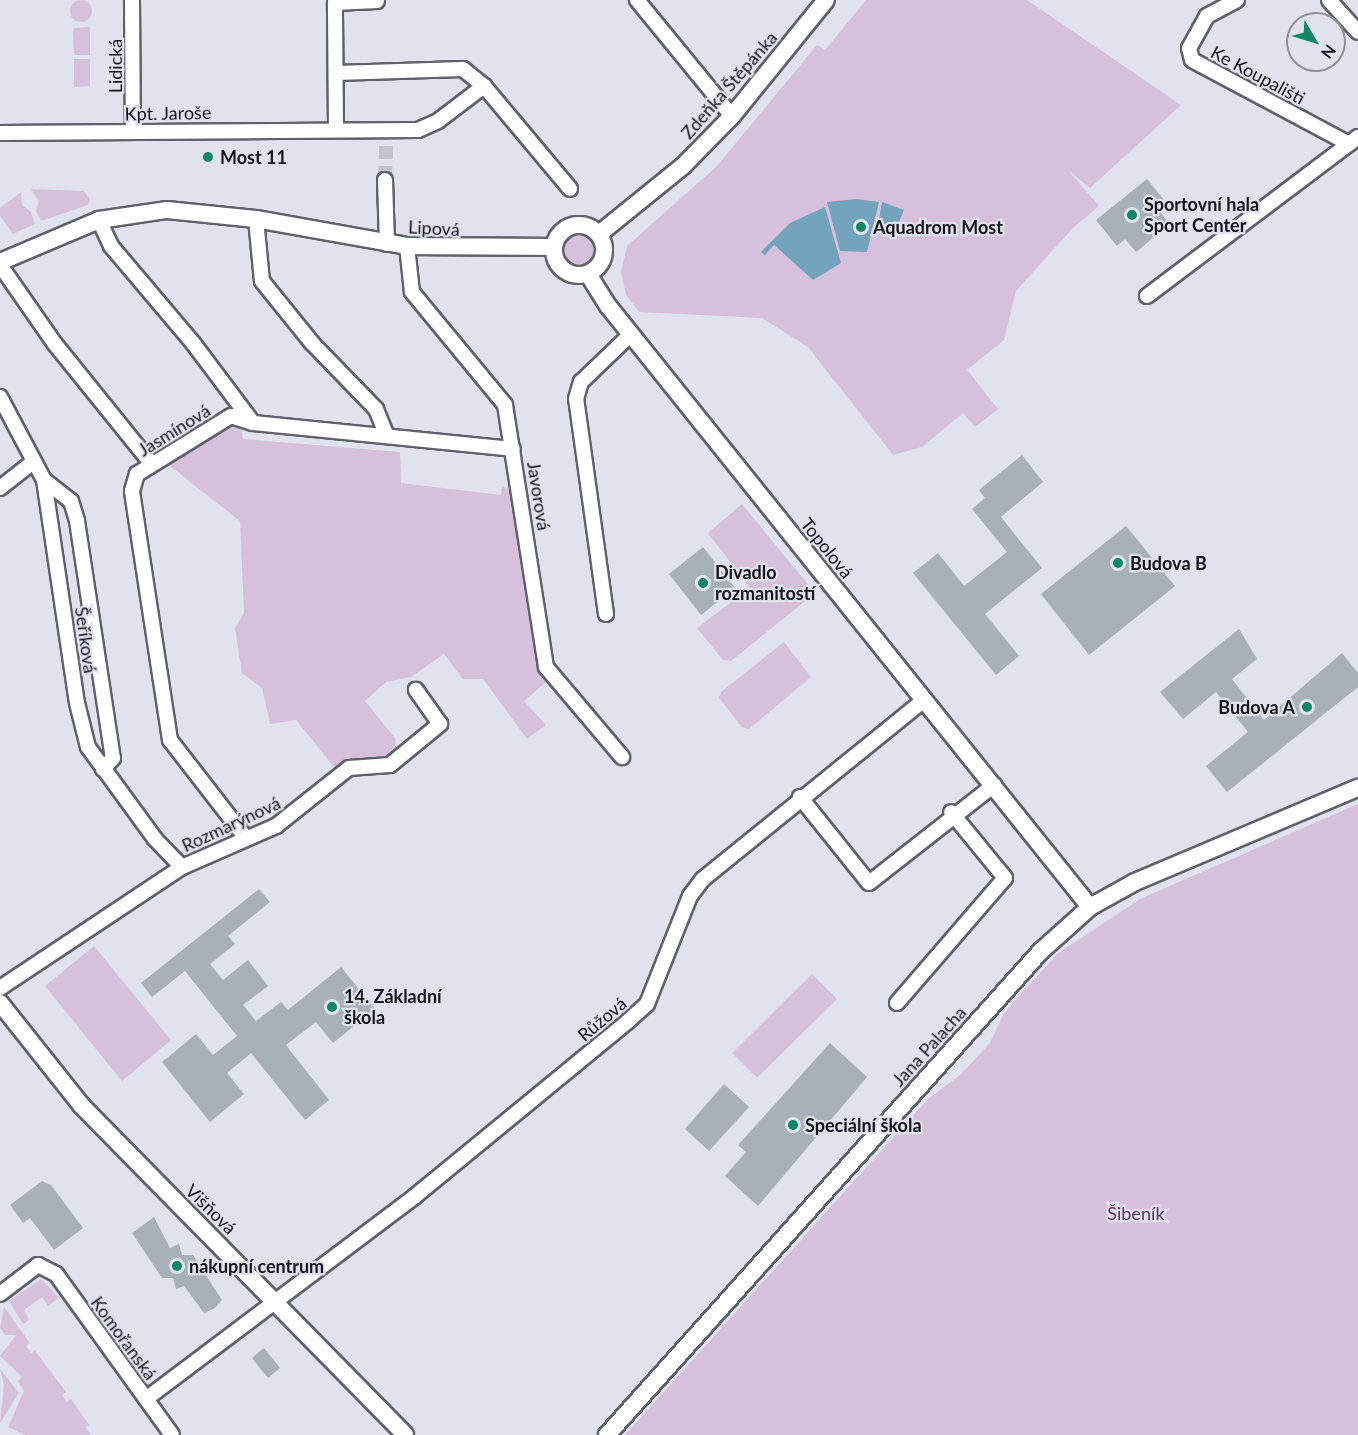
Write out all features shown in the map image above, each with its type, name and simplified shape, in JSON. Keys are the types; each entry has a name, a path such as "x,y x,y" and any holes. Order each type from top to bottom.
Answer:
{"street":[{"name":"Lidická","path":"132,0 133,132"},
{"path":"637,0 732,116"},
{"name":"Zdeňka Štěpánka","path":"599,234 683,166 732,116 826,0"},
{"name":"Ke Koupališti","path":"1147,296 1353,140 1192,60 1189,48 1207,16 1237,0"},
{"path":"1329,0 1358,32"},
{"path":"336,128 335,3 377,1"},
{"path":"336,73 463,69 484,86 570,189"},
{"name":"Kpt. Jaroše","path":"0,133 418,129 438,121 484,86"},
{"path":"386,146 388,131"},
{"path":"385,180 387,244"},
{"name":"Lipová","path":"151,464 66,358 0,263 99,220 167,210 256,219 407,246 554,247"},
{"path":"256,219 262,281 312,343 376,409 386,435"},
{"path":"99,220 111,246 194,343 253,423"},
{"path":"573,226 590,227 599,234 603,259 588,274 571,274 562,268 554,247 562,232 573,226"},
{"name":"Javorová","path":"407,246 412,292 505,405 546,667 622,757"},
{"name":"Topolová","path":"588,274 630,334 1090,907"},
{"path":"606,614 576,399 581,382 630,334"},
{"name":"Šeříková","path":"0,397 44,480 77,703 88,747 155,839 182,867"},
{"name":"Jasmínová","path":"246,838 170,740 132,491 137,474 231,416 253,423 513,449"},
{"path":"0,488 33,462"},
{"path":"44,480 70,501 77,521 113,758 103,769"},
{"name":"Rozmarýnová","path":"0,988 182,867 293,815 349,768 390,765 441,724 416,690"},
{"name":"Růžová","path":"146,1399 278,1302 414,1197 647,1004 690,896 703,879 800,797 924,700"},
{"path":"800,797 869,883 953,814 994,786"},
{"name":"Jana Palacha","path":"607,1435 1041,951 1090,907 1135,882 1358,788"},
{"path":"897,1003 1005,878 953,814"},
{"name":"Višňová","path":"0,1003 81,1105 278,1302 405,1435"},
{"name":"Komořanská","path":"0,1294 44,1265 56,1274 172,1435"}],"green space":[{"path":"81,0 89,3 92,11 89,19 81,22 73,19 70,11 73,3"},
{"name":"Aquadrom Most","path":"866,0 1027,0 1181,105 1090,188 1068,170 1099,206 1073,228 1016,291 1004,340 967,370 998,409 975,427 963,413 922,447 893,455 808,347 762,318 639,312 626,295 621,272 627,246 717,166 817,45 825,50"},
{"path":"90,27 90,55 74,55 73,28"},
{"path":"74,59 90,59 90,86 74,87"},
{"path":"31,189 84,191 90,199 88,205 41,221 36,211 39,201"},
{"path":"21,192 22,205 31,212 35,224 13,234 0,216 0,208"},
{"path":"579,235 585,236 593,244 593,256 585,264 579,265 573,264 565,256 564,250 565,244 573,236"},
{"path":"229,421 240,424 243,439 400,452 401,483 501,495 502,486 510,490 516,499 547,681 524,701 546,725 527,739 483,679 463,679 444,654 411,677 386,682 365,701 395,738 397,754 381,762 335,768 296,720 270,724 262,688 242,673 235,628 244,613 240,521 165,462"},
{"path":"742,504 815,593 731,661 723,660 697,628 750,588 708,533"},
{"path":"784,642 811,677 749,729 742,727 719,698 721,692"},
{"name":"Šibeník","path":"1358,804 1358,1435 625,1435 928,1099 960,1075 990,1043 1004,1013 1057,954 1140,899"},
{"path":"94,946 171,1040 122,1081 45,986"},
{"path":"812,974 837,999 757,1078 732,1053"},
{"path":"41,1279 59,1298 48,1306 42,1297 24,1310 29,1320 23,1324 9,1301"},
{"path":"4,1307 30,1343 26,1346 31,1353 35,1351 66,1392 62,1395 67,1402 71,1399 89,1425 85,1427 91,1435 25,1435 8,1427 24,1391 18,1381 22,1377 0,1356 16,1335 5,1335 0,1328"},
{"path":"0,1369 19,1393 0,1423 4,1385"}],"water":[{"path":"856,199 879,202 867,252 840,251 827,202"},
{"path":"882,202 904,210 895,231 878,226"},
{"path":"825,207 841,263 813,280 774,245 765,255 761,252 790,223"}],"building":[{"name":"Sportovní hala Sport Center","path":"1147,179 1168,205 1159,211 1170,224 1136,252 1125,239 1117,246 1096,220"},
{"path":"1022,455 1043,482 1001,517 1042,568 985,614 1019,656 996,675 913,573 938,553 964,586 1007,552 972,509 985,498 979,490"},
{"path":"1126,526 1175,586 1089,655 1041,594"},
{"name":"Divadlo rozmanitostí","path":"703,547 735,588 701,615 669,574"},
{"name":"Budova A","path":"1239,629 1257,659 1232,679 1264,720 1342,653 1358,673 1358,687 1227,792 1206,766 1248,732 1216,692 1183,719 1160,692"},
{"name":"14. Základní škola","path":"259,889 270,902 228,936 235,944 210,964 223,980 248,960 268,986 243,1005 256,1021 281,1002 288,1010 341,967 375,1009 333,1043 316,1022 286,1045 329,1100 305,1120 251,1053 227,1073 244,1094 210,1122 162,1062 196,1034 213,1055 237,1036 185,971 152,997 141,983"},
{"name":"Speciální škola","path":"830,1043 867,1077 758,1206 725,1176 746,1152 738,1145"},
{"path":"724,1084 749,1107 709,1151 685,1129"},
{"path":"42,1181 51,1185 83,1228 54,1250 30,1218 23,1223 10,1205"},
{"name":"nákupní centrum","path":"154,1217 170,1248 179,1244 182,1255 193,1255 222,1300 215,1308 204,1313 184,1286 176,1289 173,1278 162,1278 132,1233"},
{"path":"264,1348 280,1368 268,1378 252,1358"}],"tunnel":[{"path":"385,180 386,146"}],"place":[{"name":"Most 11","path":"208,157"},
{"name":"Sportovní hala Sport Center","path":"1132,215"},
{"name":"Aquadrom Most","path":"861,227"},
{"name":"Budova B","path":"1118,563"},
{"name":"Divadlo rozmanitostí","path":"703,583"},
{"name":"Budova A","path":"1307,707"},
{"name":"14. Základní škola","path":"332,1007"},
{"name":"Speciální škola","path":"793,1125"},
{"name":"nákupní centrum","path":"177,1266"}]}
